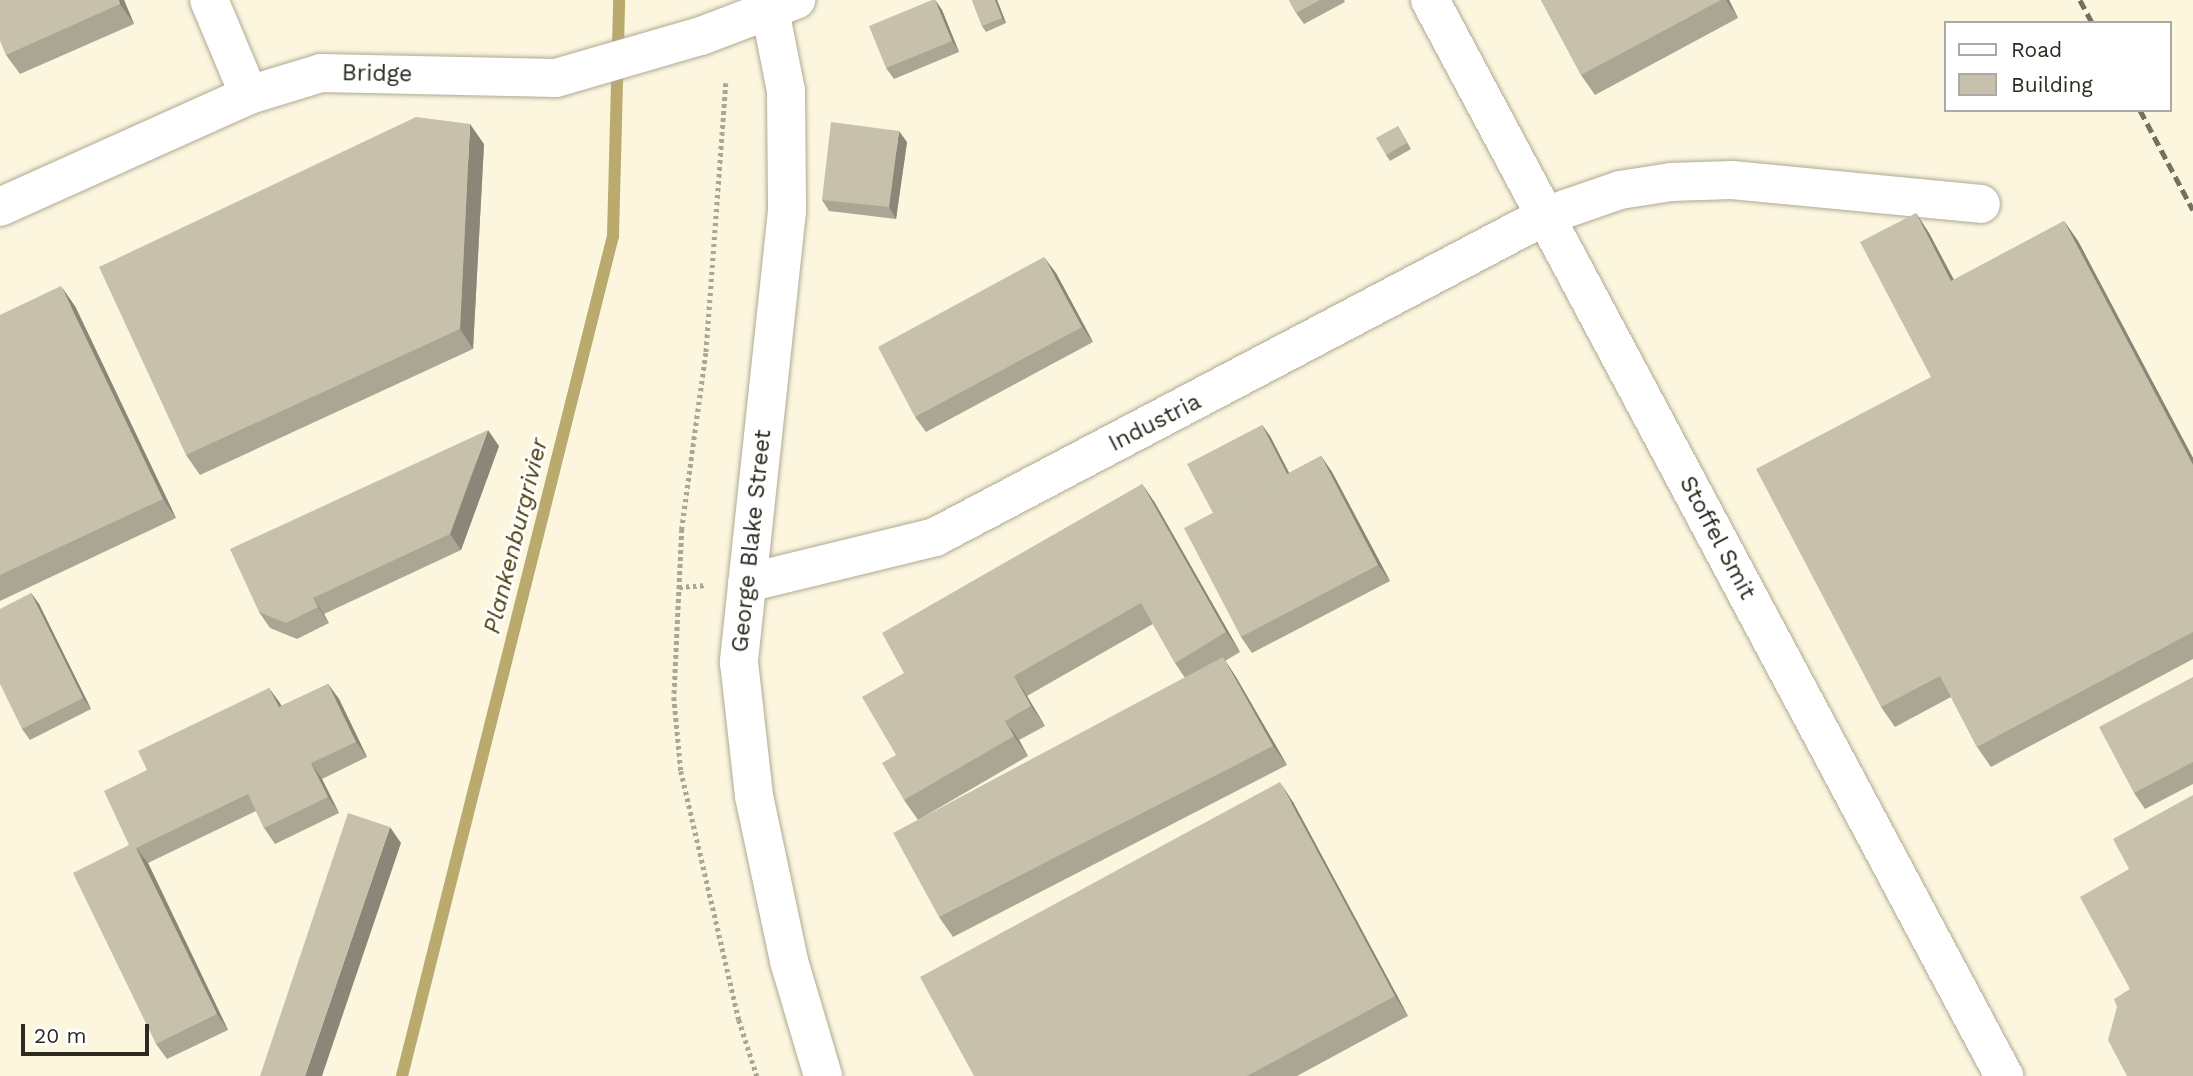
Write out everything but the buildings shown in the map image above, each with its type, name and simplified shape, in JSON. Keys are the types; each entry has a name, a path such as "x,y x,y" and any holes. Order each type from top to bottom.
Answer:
{"street":[{"path":"209,0 250,95"},
{"name":"Stoffel Smit","path":"1430,0 2004,1076"},
{"name":"Bridge","path":"0,207 250,95 321,73 556,78 701,36 778,3"},
{"name":"George Blake Street","path":"778,3 786,91 787,211 739,662 754,796 789,961 823,1076"},
{"name":"Industria","path":"747,583 935,537 1545,216 1620,190 1671,182 1732,180 1980,204"}],"waterway":[{"name":"Plankenburgrivier","path":"402,1076 613,236 619,0"}],"railway":[{"path":"2080,0 2091,21"},
{"path":"2141,112 2193,210"}]}
